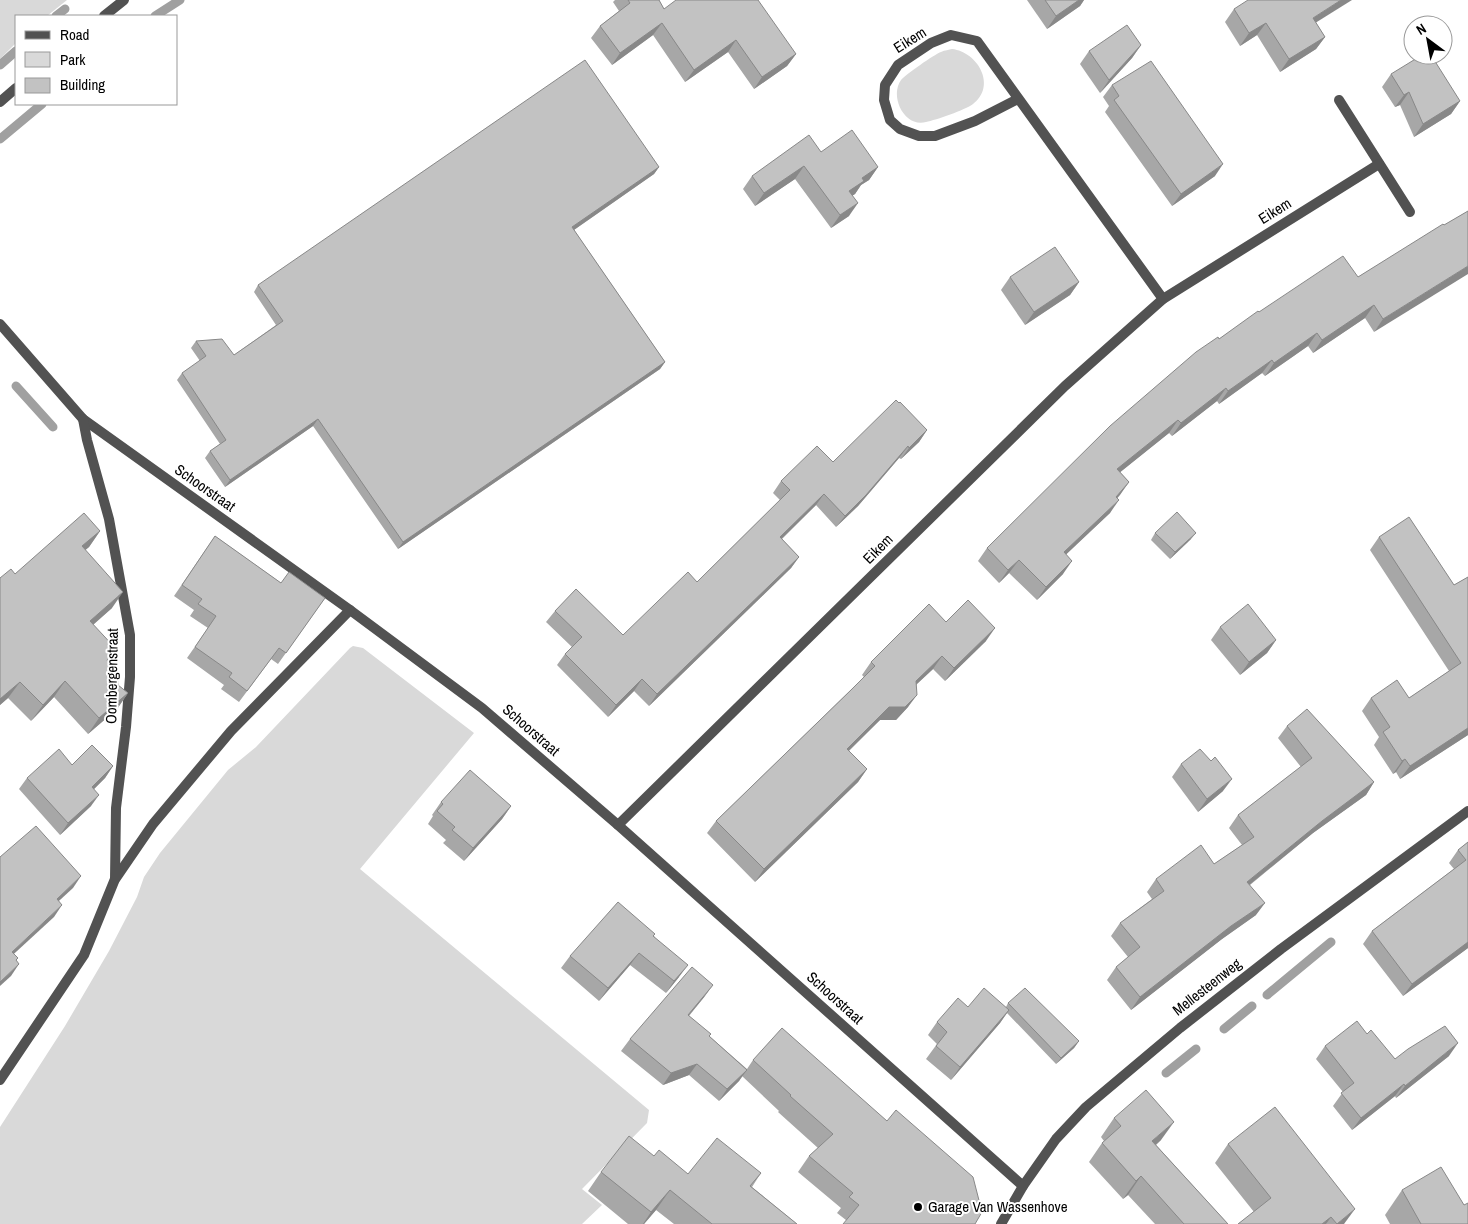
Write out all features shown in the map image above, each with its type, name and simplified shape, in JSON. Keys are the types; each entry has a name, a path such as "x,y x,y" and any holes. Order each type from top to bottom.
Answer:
{"street":[{"path":"105,15 124,0"},
{"name":"Eikem","path":"1018,99 975,120 935,136 919,136 900,130 890,120 884,100 885,85 898,65 931,43 951,35 977,41 1163,299"},
{"path":"0,102 15,89"},
{"path":"1338,100 1410,212"},
{"name":"Eikem","path":"618,825 1065,386 1163,299 1379,164"},
{"name":"Schoorstraat","path":"0,324 83,419 350,610 482,708 618,825 1023,1186"},
{"name":"Oombergenstraat","path":"83,419 109,519 130,635 128,710 116,808 116,879"},
{"name":"Oombergenstraat","path":"0,1080 84,955 116,879 152,824 231,731 350,610"},
{"name":"Mellesteenweg","path":"1001,1224 1023,1186 1056,1140 1086,1106 1180,1028 1273,955 1468,811"}],"green space":[{"path":"0,0 67,0 48,15 15,15 15,44 0,59"},
{"path":"952,49 970,56 981,71 984,79 984,88 980,97 973,104 943,117 918,123 912,120 901,110 898,102 898,87 901,80 942,51"},
{"path":"353,646 363,648 474,733 360,869 649,1110 647,1123 582,1189 602,1205 582,1224 0,1224 0,1127 65,1026 109,951 137,897 144,877 160,853 228,770 256,747"}],"building":[{"path":"628,0 659,0 664,9 676,0 758,0 796,54 762,77 736,40 694,70 662,23 620,53 600,26 630,3"},
{"path":"1045,0 1079,0 1056,16"},
{"path":"1248,0 1341,0 1313,18 1325,37 1289,59 1266,23 1249,33 1234,9"},
{"path":"1127,25 1141,45 1109,80 1089,51"},
{"path":"585,60 659,167 572,227 665,362 403,542 318,419 230,480 210,451 226,440 182,373 206,356 196,341 222,339 234,355 283,321 258,285"},
{"path":"1151,61 1223,164 1181,194 1114,100 1119,96 1112,85"},
{"path":"1406,65 1437,65 1460,101 1423,124 1409,92 1404,95 1391,74"},
{"path":"852,130 878,167 862,178 864,181 849,191 858,203 840,215 804,166 764,193 752,176 809,135 821,152"},
{"path":"1468,211 1468,266 1383,319 1374,305 1322,340 1317,333 1274,363 1272,360 1228,391 1226,388 1181,423 1178,420 1117,469 1129,482 1116,497 1119,500 1064,552 1072,561 1046,587 1019,560 1008,570 987,548 1110,426 1196,352 1218,337 1219,339 1258,311 1343,256 1358,277 1443,224"},
{"path":"1055,247 1079,282 1034,312 1010,277"},
{"path":"896,400 927,430 909,448 908,446 866,495 845,516 824,494 780,537 799,557 657,694 642,679 616,705 565,654 582,637 555,611 576,589 623,635 688,572 697,582 790,490 781,481 817,446 833,462"},
{"path":"1177,512 1196,533 1175,552 1155,533"},
{"path":"84,513 100,531 82,546 123,592 90,621 117,650 107,660 118,679 118,685 128,693 99,718 65,681 43,705 20,682 0,699 0,578 11,569 15,574"},
{"path":"1409,517 1454,585 1468,577 1468,728 1410,766 1405,759 1402,761 1383,732 1390,727 1371,698 1397,680 1409,698 1461,663 1379,537"},
{"path":"215,536 281,583 289,572 325,598 286,653 279,648 247,691 229,677 232,673 195,647 216,616 198,604 202,599 182,585"},
{"path":"968,600 995,628 954,668 942,656 916,681 917,695 905,707 889,707 847,749 867,769 764,869 716,821 875,666 871,662 929,604 946,622"},
{"path":"1248,604 1276,640 1249,662 1220,627"},
{"path":"1307,709 1374,782 1322,821 1247,882 1265,903 1231,926 1140,997 1116,967 1140,947 1120,923 1164,891 1156,879 1201,845 1214,864 1254,837 1238,815 1312,758 1287,726"},
{"path":"92,745 113,766 92,787 99,795 68,823 27,778 59,749 72,765"},
{"path":"1200,749 1211,761 1215,757 1232,779 1207,799 1181,764"},
{"path":"470,770 511,806 473,848 452,830 455,827 437,811 443,804 441,802"},
{"path":"36,826 81,876 57,899 62,905 12,952 18,958 16,960 19,964 0,982 0,857"},
{"path":"1468,842 1468,942 1412,984 1372,931 1466,860 1458,850"},
{"path":"618,902 655,934 653,936 688,965 674,981 639,953 608,988 570,956"},
{"path":"692,967 713,985 688,1015 711,1034 709,1036 747,1070 727,1089 697,1064 671,1073 630,1039"},
{"path":"984,988 1009,1010 960,1067 936,1046 947,1032 937,1022 958,998 968,1007"},
{"path":"1025,988 1079,1041 1061,1058 1008,1003"},
{"path":"1357,1021 1367,1034 1371,1030 1395,1059 1445,1026 1458,1043 1405,1086 1404,1084 1361,1118 1341,1093 1354,1083 1325,1046"},
{"path":"782,1028 887,1121 896,1110 973,1177 982,1212 975,1224 843,1224 859,1205 849,1197 853,1193 809,1156 833,1134 753,1060"},
{"path":"1146,1090 1174,1122 1152,1141 1228,1224 1184,1224 1141,1176 1136,1181 1102,1143 1121,1126 1114,1118"},
{"path":"1275,1107 1355,1209 1337,1224 1331,1217 1322,1224 1238,1224 1271,1198 1228,1144"},
{"path":"629,1136 654,1156 659,1150 688,1174 717,1138 761,1173 750,1186 797,1224 712,1224 670,1190 651,1212 601,1172"},
{"path":"1441,1167 1464,1205 1468,1203 1468,1224 1421,1224 1402,1190"}],"waterway":[{"path":"157,15 180,0"},
{"path":"57,15 65,9"},
{"path":"0,65 15,52"},
{"path":"0,139 41,105"},
{"path":"16,386 53,427"},
{"path":"1267,995 1331,942"},
{"path":"1224,1029 1252,1006"},
{"path":"1166,1073 1196,1049"}],"place":[{"name":"Garage Van Wassenhove","path":"918,1207"}]}
